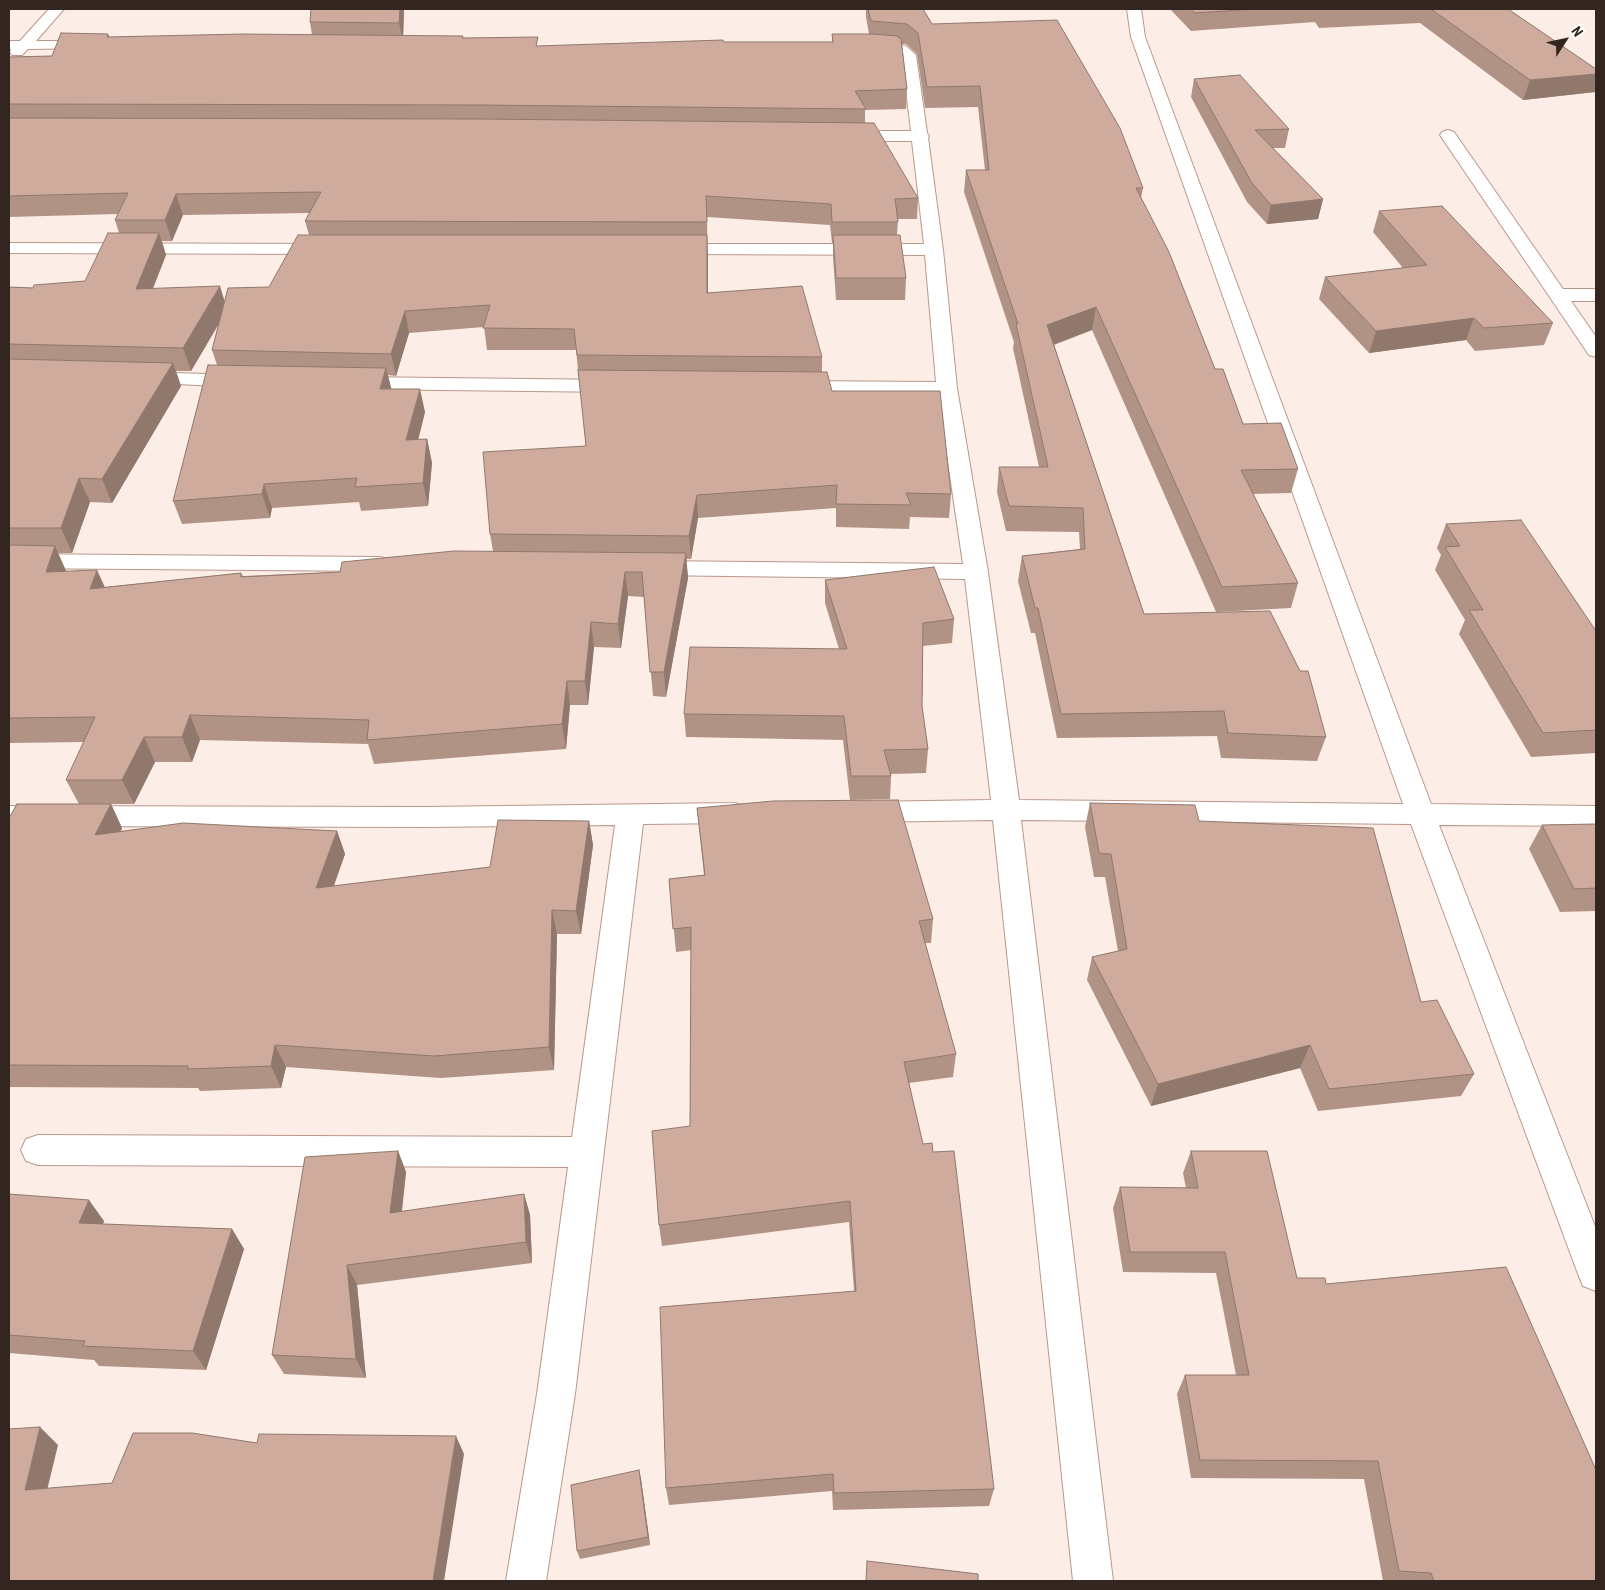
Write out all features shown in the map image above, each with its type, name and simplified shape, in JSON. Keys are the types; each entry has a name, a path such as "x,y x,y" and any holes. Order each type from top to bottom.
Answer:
{"street":[{"path":"9,60 16,45 57,9"},
{"path":"1134,9 1138,37 1144,55 1421,815 1596,1274"},
{"path":"16,45 113,46"},
{"path":"853,47 890,47 900,49 909,55 921,136 947,388 976,572 1006,810 1093,1581"},
{"path":"1448,135 1596,351"},
{"path":"831,136 921,136"},
{"path":"9,248 346,249"},
{"path":"655,249 934,250"},
{"path":"1558,295 1596,295"},
{"path":"118,377 257,381"},
{"path":"337,383 637,386"},
{"path":"777,387 947,388"},
{"path":"9,561 400,565"},
{"path":"628,568 976,572"},
{"path":"838,812 1006,810 1596,816"},
{"path":"9,816 426,817 759,813"},
{"path":"526,1581 556,1394 630,814"},
{"path":"38,1150 587,1152"}],"building":[{"path":"311,9 400,9 399,23 310,22"},
{"path":"868,9 923,9 932,24 1057,20 1120,128 1143,188 1136,188 1169,252 1215,369 1223,369 1243,424 1281,423 1298,469 1241,470 1298,583 1222,587 1096,307 1047,325 1144,614 1270,611 1300,671 1308,671 1326,737 1228,733 1224,711 1061,714 1038,608 1035,608 1022,556 1085,549 1083,508 1009,506 999,467 1048,467 1016,324 1018,324 966,170 989,170 980,86 927,87 918,33 907,24 871,21"},
{"path":"1190,9 1254,9 1195,13"},
{"path":"1431,9 1508,9 1596,69 1596,74 1530,80"},
{"path":"61,33 108,34 107,37 242,34 463,36 462,38 538,37 536,46 723,40 724,42 833,42 832,34 873,34 897,36 901,39 907,89 855,91 866,109 479,105 9,104 9,57 52,56"},
{"path":"1240,75 1289,129 1255,130 1323,199 1271,205 1252,183 1194,79"},
{"path":"9,118 479,119 874,123 918,198 895,199 898,222 832,222 831,204 706,196 707,222 305,221 321,192 176,194 165,220 115,220 128,193 9,196"},
{"path":"1442,206 1553,323 1484,328 1474,318 1376,331 1325,277 1427,265 1379,211"},
{"path":"108,233 159,233 136,289 220,286 183,348 9,344 9,287 33,288 34,285 85,281"},
{"path":"298,235 707,235 707,293 802,286 822,357 577,355 574,329 483,328 490,305 405,311 391,354 212,350 228,288 269,287"},
{"path":"833,235 900,235 906,278 836,278"},
{"path":"9,359 173,363 102,479 79,478 61,528 9,528"},
{"path":"208,365 386,368 380,389 420,389 406,440 427,439 423,483 355,487 357,478 264,484 262,494 173,501"},
{"path":"578,370 827,372 832,391 940,391 951,494 906,493 911,505 836,504 837,485 697,495 689,536 490,534 483,452 586,446"},
{"path":"1521,520 1596,631 1596,730 1543,733 1469,610 1483,610 1445,547 1460,546 1446,524"},
{"path":"9,545 55,546 46,572 97,570 90,589 241,573 241,577 340,572 342,562 454,551 686,553 664,672 650,672 642,572 625,572 618,624 591,622 585,681 567,681 562,724 367,740 369,720 190,715 182,737 144,737 122,780 66,780 95,717 9,718"},
{"path":"934,567 954,619 923,623 922,706 928,749 884,750 891,776 851,776 844,716 684,714 690,647 847,649 825,580"},
{"path":"898,800 933,919 919,921 956,1054 904,1062 923,1144 932,1143 933,1152 954,1151 994,1489 834,1493 833,1474 666,1488 660,1307 856,1291 850,1201 659,1225 652,1131 690,1126 691,927 673,929 669,879 705,875 697,808 773,801"},
{"path":"1090,803 1195,805 1199,821 1373,828 1421,1002 1437,1000 1474,1074 1329,1089 1310,1045 1158,1084 1092,957 1127,949 1111,854 1099,853"},
{"path":"17,804 111,804 95,835 183,823 337,831 316,888 490,867 498,820 589,821 576,911 552,910 549,1047 434,1056 275,1045 271,1066 188,1069 188,1066 9,1065 9,818"},
{"path":"1596,824 1596,888 1574,889 1542,825"},
{"path":"398,1151 390,1213 524,1194 526,1242 347,1265 356,1359 272,1355 305,1157"},
{"path":"1191,1151 1267,1151 1297,1278 1325,1278 1326,1284 1506,1267 1596,1470 1596,1581 1434,1581 1431,1573 1399,1571 1378,1461 1200,1460 1185,1375 1249,1375 1225,1252 1130,1252 1120,1187 1198,1188"},
{"path":"9,1194 89,1200 79,1223 232,1229 193,1351 83,1346 85,1341 9,1335"},
{"path":"40,1427 25,1490 112,1483 133,1433 192,1433 257,1443 259,1434 456,1436 433,1581 9,1581 9,1429"},
{"path":"639,1470 648,1537 577,1551 571,1485"},
{"path":"867,1561 978,1574 978,1581 866,1581"}]}
